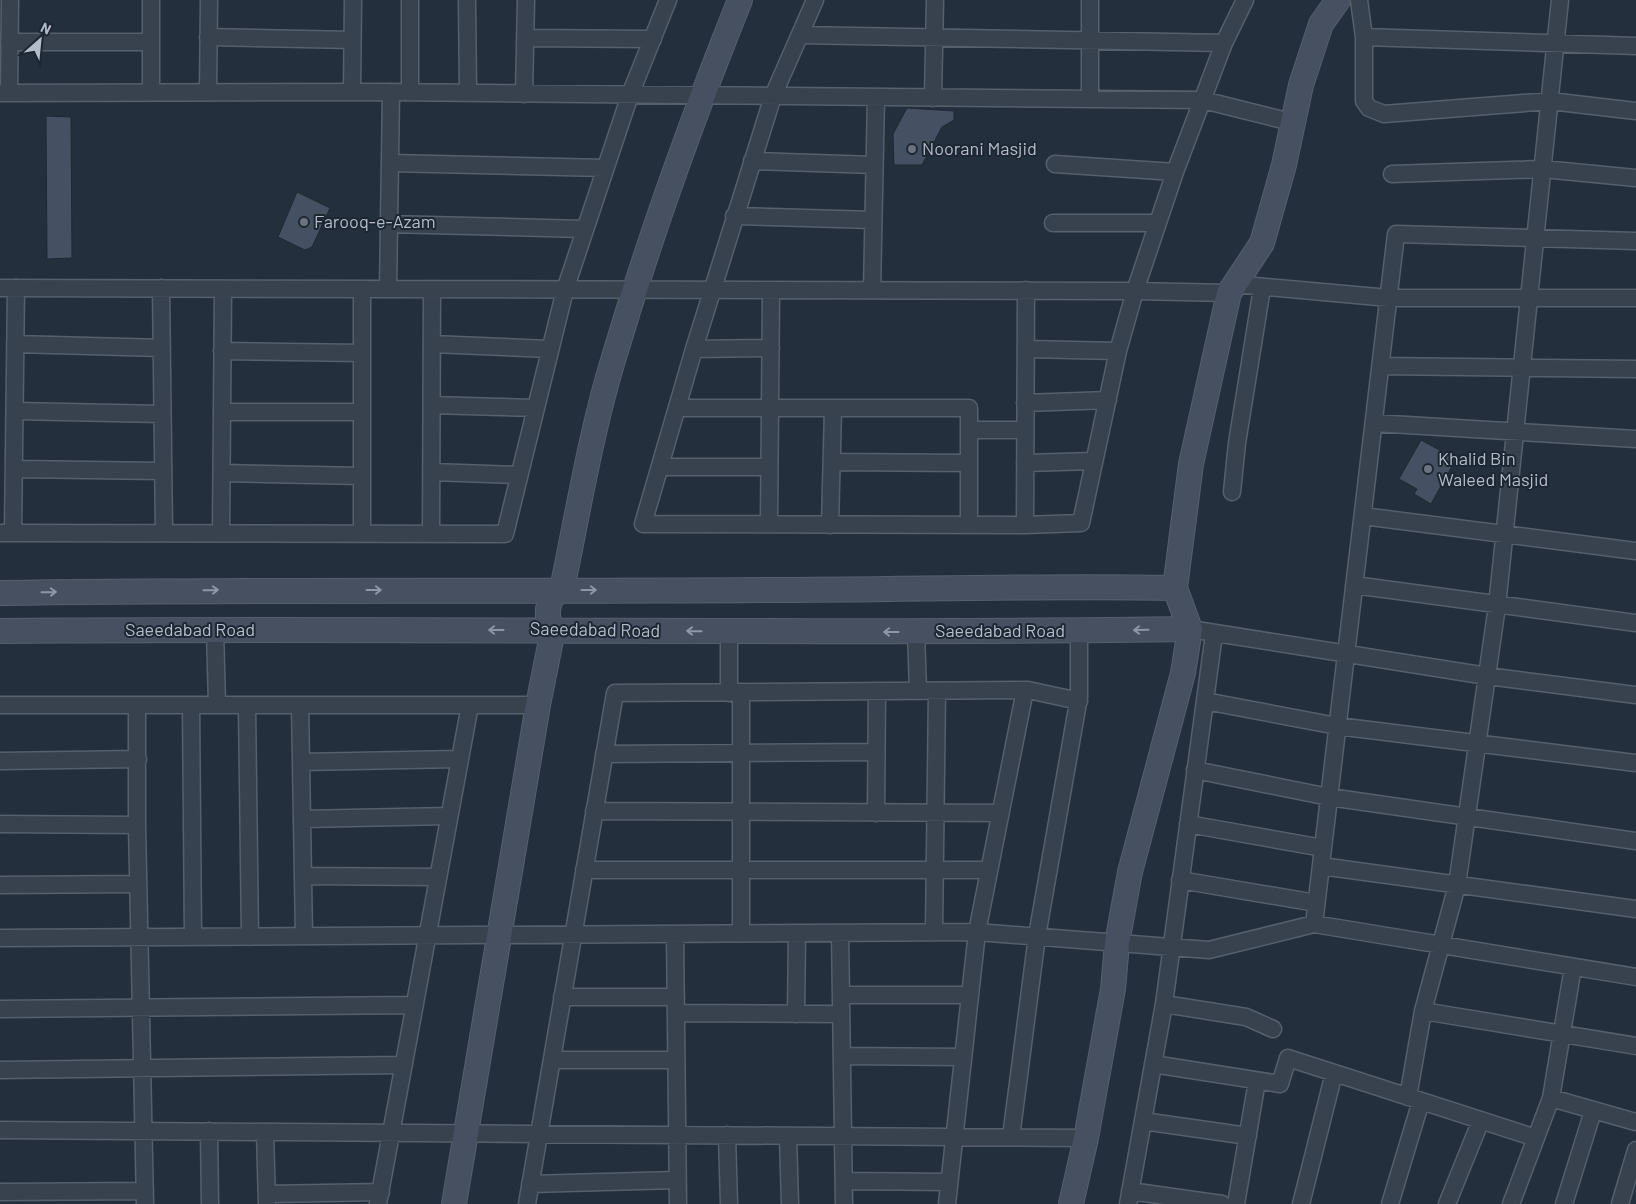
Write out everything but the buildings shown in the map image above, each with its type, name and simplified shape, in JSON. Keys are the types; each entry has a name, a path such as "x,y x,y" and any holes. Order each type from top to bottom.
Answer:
{"street":[{"path":"10,0 9,42 4,93 410,92 1203,100 1292,122"},
{"path":"150,92 151,0"},
{"path":"208,0 208,92"},
{"path":"352,92 353,0"},
{"path":"410,0 410,92"},
{"path":"467,0 468,93"},
{"path":"524,94 526,0"},
{"path":"668,0 630,95 565,290 505,534 7,533 14,469 15,411 15,344 8,288 565,290 1026,290 1135,291 1262,288 1389,298 1636,298"},
{"path":"454,1204 538,705 553,630 548,618 548,609 551,598 562,589 588,463 613,358 702,96 740,0"},
{"path":"815,0 774,96 752,161 643,524 1025,525 1081,523 1118,350 1135,291 1175,172 1224,43 1245,0"},
{"path":"933,98 935,0"},
{"path":"1090,0 1090,98"},
{"path":"1070,1204 1086,1138 1113,989 1117,943 1130,872 1183,673 1190,629 1175,588 1191,464 1231,289 1262,243 1284,164 1301,85 1321,24 1338,0"},
{"path":"1359,0 1364,37 1364,101 1369,108 1384,114 1550,101 1636,110"},
{"path":"1390,1204 1415,1099 1423,1011 1457,884 1498,604 1560,0"},
{"path":"800,35 1224,43"},
{"path":"208,37 352,40"},
{"path":"1364,37 1636,46"},
{"path":"526,38 653,39"},
{"path":"9,42 151,42"},
{"path":"388,289 391,92"},
{"path":"872,290 876,97"},
{"path":"752,161 874,165"},
{"path":"390,163 605,168"},
{"path":"1055,164 1175,172"},
{"path":"1392,174 1543,169 1636,178"},
{"path":"734,216 873,220"},
{"path":"1053,223 1157,223"},
{"path":"388,224 584,229"},
{"path":"1314,924 1396,234 1636,241"},
{"path":"161,288 164,533"},
{"path":"1232,492 1237,443 1262,288"},
{"path":"221,533 223,289"},
{"path":"362,289 362,534"},
{"path":"432,289 432,534"},
{"path":"769,524 771,290"},
{"path":"1025,525 1026,290"},
{"path":"15,344 162,348"},
{"path":"432,344 549,349"},
{"path":"694,349 770,348"},
{"path":"1026,349 1118,350"},
{"path":"222,351 362,353"},
{"path":"1381,366 1636,369"},
{"path":"1025,403 1108,400"},
{"path":"432,405 535,408"},
{"path":"677,408 969,408 969,525"},
{"path":"830,525 833,409"},
{"path":"15,411 162,414"},
{"path":"222,412 362,412"},
{"path":"1374,423 1636,439"},
{"path":"969,430 1025,430"},
{"path":"1025,463 1094,461"},
{"path":"832,462 969,463"},
{"path":"660,467 769,467"},
{"path":"14,469 163,472"},
{"path":"432,472 519,475"},
{"path":"222,473 362,476"},
{"path":"1363,516 1636,551"},
{"path":"1354,585 1636,623"},
{"path":"0,593 218,590 767,590 1103,586 1175,588"},
{"path":"1190,629 1487,676 1636,695"},
{"name":"Saeedabad Road","path":"0,631 553,630 916,632 1190,629"},
{"path":"215,630 217,704"},
{"path":"1011,1137 1037,936 1079,701 1079,631"},
{"path":"729,632 741,753 741,933"},
{"path":"916,632 918,691"},
{"path":"1214,634 1164,1004 1129,1198 1222,1204"},
{"path":"526,1204 614,693 1025,690 1079,701"},
{"path":"947,1204 977,932 1025,690"},
{"path":"876,813 877,691"},
{"path":"934,932 937,691"},
{"path":"1205,701 1338,726 1636,763"},
{"path":"0,704 538,705"},
{"path":"0,1192 145,1198 137,824 137,704"},
{"path":"300,704 304,936"},
{"path":"191,705 193,937"},
{"path":"247,705 250,936"},
{"path":"265,1132 267,1199 379,1198 470,705"},
{"path":"604,754 876,752"},
{"path":"0,761 138,759"},
{"path":"301,762 459,759"},
{"path":"1195,770 1329,797 1636,841"},
{"path":"594,811 1000,813"},
{"path":"302,819 449,816"},
{"path":"0,824 137,824"},
{"path":"1188,824 1323,848"},
{"path":"1321,866 1636,909"},
{"path":"584,870 989,870"},
{"path":"303,876 438,876"},
{"path":"1180,880 1316,904"},
{"path":"0,885 138,884"},
{"path":"0,938 427,935 573,936 977,932 1209,950 1314,924 1636,977"},
{"path":"796,1014 797,933"},
{"path":"840,933 844,1204"},
{"path":"675,934 678,1204"},
{"path":"1511,1204 1551,1098 1573,966"},
{"path":"841,995 970,995"},
{"path":"562,997 796,1014 841,1014"},
{"path":"1164,1004 1246,1017 1273,1029"},
{"path":"0,1009 415,1005"},
{"path":"1423,1011 1636,1046"},
{"path":"842,1056 963,1057"},
{"path":"1153,1064 1280,1084 1288,1058 1536,1138"},
{"path":"552,1060 676,1060"},
{"path":"0,1070 404,1065"},
{"path":"1301,1204 1334,1073"},
{"path":"1236,1204 1257,1080"},
{"path":"1551,1098 1636,1122"},
{"path":"1564,1204 1593,1111"},
{"path":"1447,1204 1481,1120"},
{"path":"1143,1121 1248,1136"},
{"path":"0,1130 1086,1138"},
{"path":"210,1132 210,1204"},
{"path":"727,1135 729,1204"},
{"path":"788,1136 790,1204"},
{"path":"1620,1204 1636,1150"},
{"path":"530,1184 677,1180"},
{"path":"844,1181 950,1182"}],"place":[{"name":"Noorani Masjid","path":"912,149"},
{"name":"Farooq-e-Azam","path":"304,222"},
{"name":"Khalid Bin Waleed Masjid","path":"1428,469"}]}
